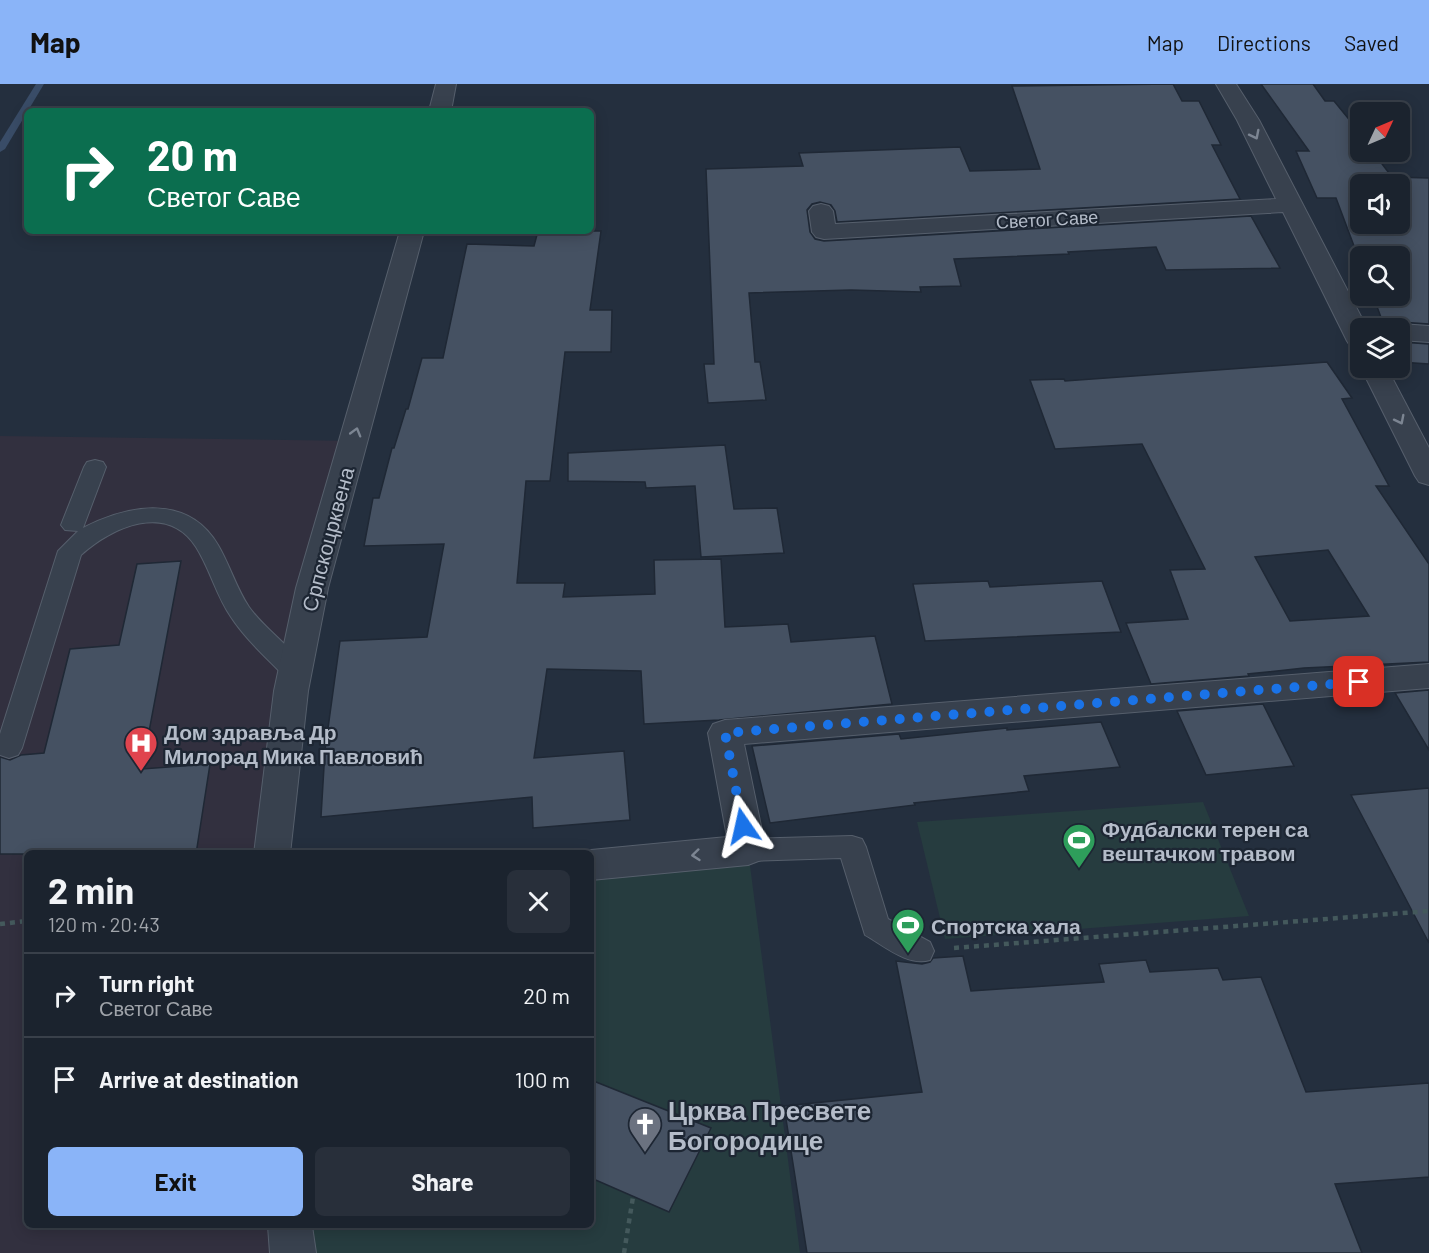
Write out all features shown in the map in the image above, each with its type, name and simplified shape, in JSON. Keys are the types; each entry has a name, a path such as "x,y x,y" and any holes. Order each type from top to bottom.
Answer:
{"street":[{"path":"441,108 446,84"},
{"path":"1226,84 1248,120 1350,318"},
{"name":"Светог Саве","path":"821,211 824,232 1292,205"},
{"name":"Српскоцрквена","path":"272,850 291,691 312,588 411,234"},
{"path":"1410,333 1429,334"},
{"path":"1379,378 1429,476"},
{"path":"594,865 748,850 725,733 1429,676"},
{"path":"290,1228 293,1253"}],"lane":[{"path":"73,525 95,467"},
{"path":"9,748 70,551 91,533 117,522 148,516 171,516 188,524 202,538 219,567 234,603 257,633 295,672"},
{"path":"748,850 852,847 875,927 919,951"}],"path":[{"path":"919,951 1429,911"},
{"path":"0,924 24,921"},
{"path":"624,1253 633,1197"}],"shaded area":[{"name":"Дом здравља Др Милорад Мика Павловић","path":"0,436 354,441 273,850 24,850 24,1228 290,1228 293,1253 0,1253"}],"green space":[{"name":"Фудбалски терен са вештачком травом","path":"1203,802 1249,916 945,939 917,822"},
{"path":"748,850 800,1253 274,1253 273,1228 594,1228 594,865"}],"building":[{"path":"1173,84 1182,101 1199,101 1221,145 1212,145 1240,199 837,222 831,205 820,202 812,204 807,210 810,232 815,239 824,241 1251,216 1280,268 1166,270 1156,247 1068,252 1069,254 954,259 961,286 920,287 921,292 851,290 749,293 755,362 760,362 766,400 708,403 704,364 714,364 706,169 803,166 799,153 960,147 970,171 1040,169 1012,86"},
{"path":"1261,84 1313,84 1325,101 1334,101 1350,121 1350,162 1381,162 1390,174 1350,174 1350,234 1410,234 1410,177 1429,178 1429,324 1410,323 1410,318 1381,318 1377,306 1410,306 1410,246 1354,246 1336,198 1317,198 1296,151 1309,151"},
{"path":"594,231 601,231 590,310 612,310 611,352 565,352 550,481 526,481 517,583 565,583 563,597 655,594 654,560 721,559 725,627 788,624 791,642 875,636 892,704 719,720 644,724 641,671 547,669 534,758 624,751 630,820 533,828 532,797 321,817 325,750 340,641 427,637 444,544 364,546 373,498 379,498 392,448 394,448 406,409 408,409 422,358 443,358 467,244 534,246 537,234 594,234"},
{"path":"1410,343 1429,344 1429,364 1410,363"},
{"path":"1327,362 1352,398 1342,399 1389,486 1376,486 1429,564 1429,662 1304,668 1248,674 1249,676 1151,684 1126,623 1188,619 1170,570 1205,569 1142,444 1055,449 1030,380 1064,379 1065,381","holes":["1328,550 1369,616 1290,621 1255,557"]},
{"path":"725,445 734,509 777,508 784,553 701,557 695,486 646,488 645,482 568,481 568,453"},
{"path":"181,561 142,769 210,764 197,850 24,850 24,854 0,854 0,757 10,760 21,755 44,753 70,649 119,645 137,564"},
{"path":"988,581 990,587 1102,581 1121,632 925,641 913,584"},
{"path":"1429,690 1429,750 1395,693"},
{"path":"1263,704 1294,766 1206,775 1177,711"},
{"path":"1101,722 1120,767 1024,776 1029,791 914,803 915,805 770,823 752,746 899,734 901,739 1007,728 1007,730"},
{"path":"1429,788 1429,943 1351,795"},
{"path":"963,956 971,991 1104,982 1099,964 1146,960 1150,972 1218,968 1223,980 1261,977 1306,1092 1429,1083 1429,1177 1335,1184 1362,1253 807,1253 784,1106 922,1092 896,961 922,964 930,962 933,958"},
{"name":"Црква Пресвете Богородице","path":"594,1081 711,1128 669,1212 594,1179"}],"waterway":[{"path":"25,108 40,84"},
{"path":"0,149 24,110"}],"place":[{"name":"Дом здравља Др Милорад Мика Павловић","path":"141,772"},
{"name":"Фудбалски терен са вештачком травом","path":"1079,869"},
{"name":"Спортска хала","path":"908,954"},
{"name":"Црква Пресвете Богородице","path":"645,1153"}],"route":[{"path":"743,826 725,733 1359,682"}]}
